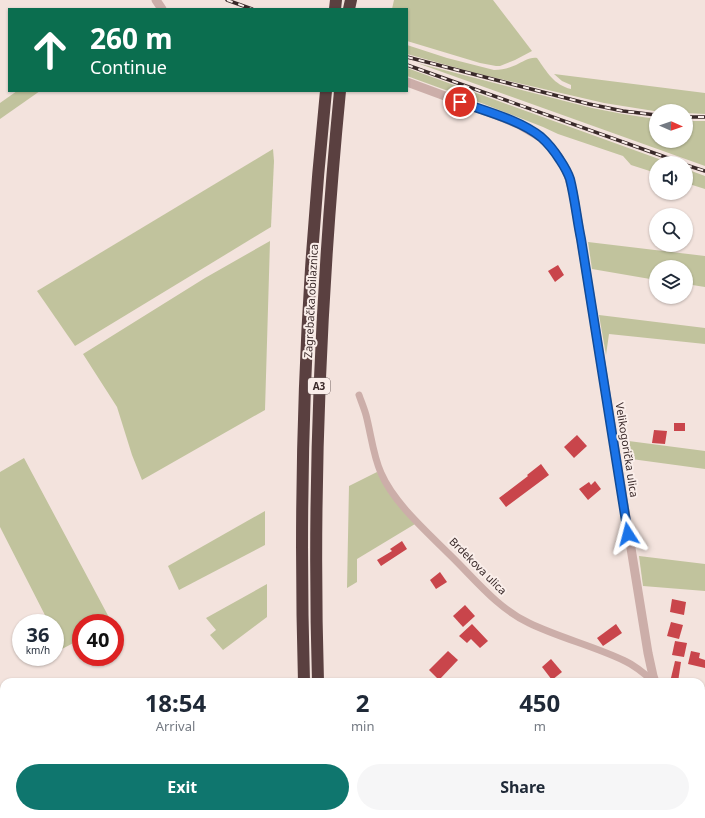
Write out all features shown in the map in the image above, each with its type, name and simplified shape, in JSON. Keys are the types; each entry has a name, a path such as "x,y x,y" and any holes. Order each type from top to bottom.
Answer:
{"highway":[{"name":"Zagrebačka obilaznica","path":"304,678 302,534 304,401 311,269 326,92"},
{"name":"Zagrebačka obilaznica","path":"318,678 316,525 318,400 325,269 340,92"}],"street":[{"name":"Velikogorička ulica","path":"408,82 499,116 524,127 540,137 549,145 558,156 569,178 573,192 648,653 654,678"},
{"name":"Brdekova ulica","path":"359,395 366,413 377,463 387,486 400,504 499,603 513,614 543,630 599,650 626,662 650,678"}],"green space":[{"path":"394,0 493,0 532,51 515,60 500,66 496,66 480,63 408,41 408,8 392,8"},
{"path":"408,45 447,58 494,70 508,68 529,59 537,58 555,81 571,89 571,85 562,81 554,74 705,93 705,114 693,113 693,104 649,104 649,110 604,103 479,74 408,54"},
{"path":"417,63 592,108 649,118 649,146"},
{"path":"408,68 651,156 649,156 649,171 631,165 623,156 558,134 408,76"},
{"path":"16,92 39,92 0,119 0,103"},
{"path":"693,121 705,121 705,166 693,162 693,156 677,156 655,148 693,148"},
{"path":"273,149 274,161 271,227 75,346 37,291"},
{"path":"693,172 705,176 705,189 693,185"},
{"path":"270,241 265,410 142,480 132,455 117,407 83,354 205,278"},
{"path":"588,242 649,249 649,252 672,252 705,256 705,287 693,285 693,260 649,260 649,279 592,269"},
{"path":"599,315 705,328 705,344 609,334 606,355"},
{"path":"621,440 705,451 705,469 624,458"},
{"path":"24,458 107,614 72,614 72,644 64,648 64,614 44,614 0,527 0,472"},
{"path":"377,472 391,496 415,524 357,559 357,582 347,588 349,486"},
{"path":"265,511 265,545 179,590 168,566"},
{"path":"639,556 705,564 705,591 643,586"},
{"path":"267,584 267,617 223,650 210,635 216,630 206,618"}],"building":[{"path":"558,265 564,275 555,282 548,271"},
{"path":"674,423 685,423 685,431 674,431"},
{"path":"654,430 667,431 665,444 652,443"},
{"path":"577,435 587,446 574,458 564,447"},
{"path":"541,464 549,475 506,507 499,498"},
{"path":"595,481 601,489 588,500 579,489 589,482 591,485"},
{"path":"402,541 407,549 381,566 377,560 392,551 390,549"},
{"path":"440,572 447,582 436,589 430,580"},
{"path":"672,599 686,602 684,615 670,612"},
{"path":"465,605 475,616 463,627 453,616"},
{"path":"671,622 683,625 679,639 667,636"},
{"path":"472,624 488,641 480,648 471,639 467,643 459,636"},
{"path":"616,624 622,633 603,646 597,638"},
{"path":"675,641 687,643 684,657 672,655"},
{"path":"448,651 458,660 441,678 437,678 429,670"},
{"path":"691,651 700,653 699,658 705,660 705,668 688,664"},
{"path":"551,659 562,672 554,678 550,678 542,667"},
{"path":"675,661 681,662 679,678 671,678"}],"railway":[{"path":"227,0 249,8"},
{"path":"408,57 589,104 623,111 649,114"},
{"path":"408,65 662,156"},
{"path":"693,117 705,117"},
{"path":"693,167 705,171"}],"route":[{"path":"460,102 499,116 530,130 549,145 558,156 569,178 573,192 581,239 628,534"}]}
